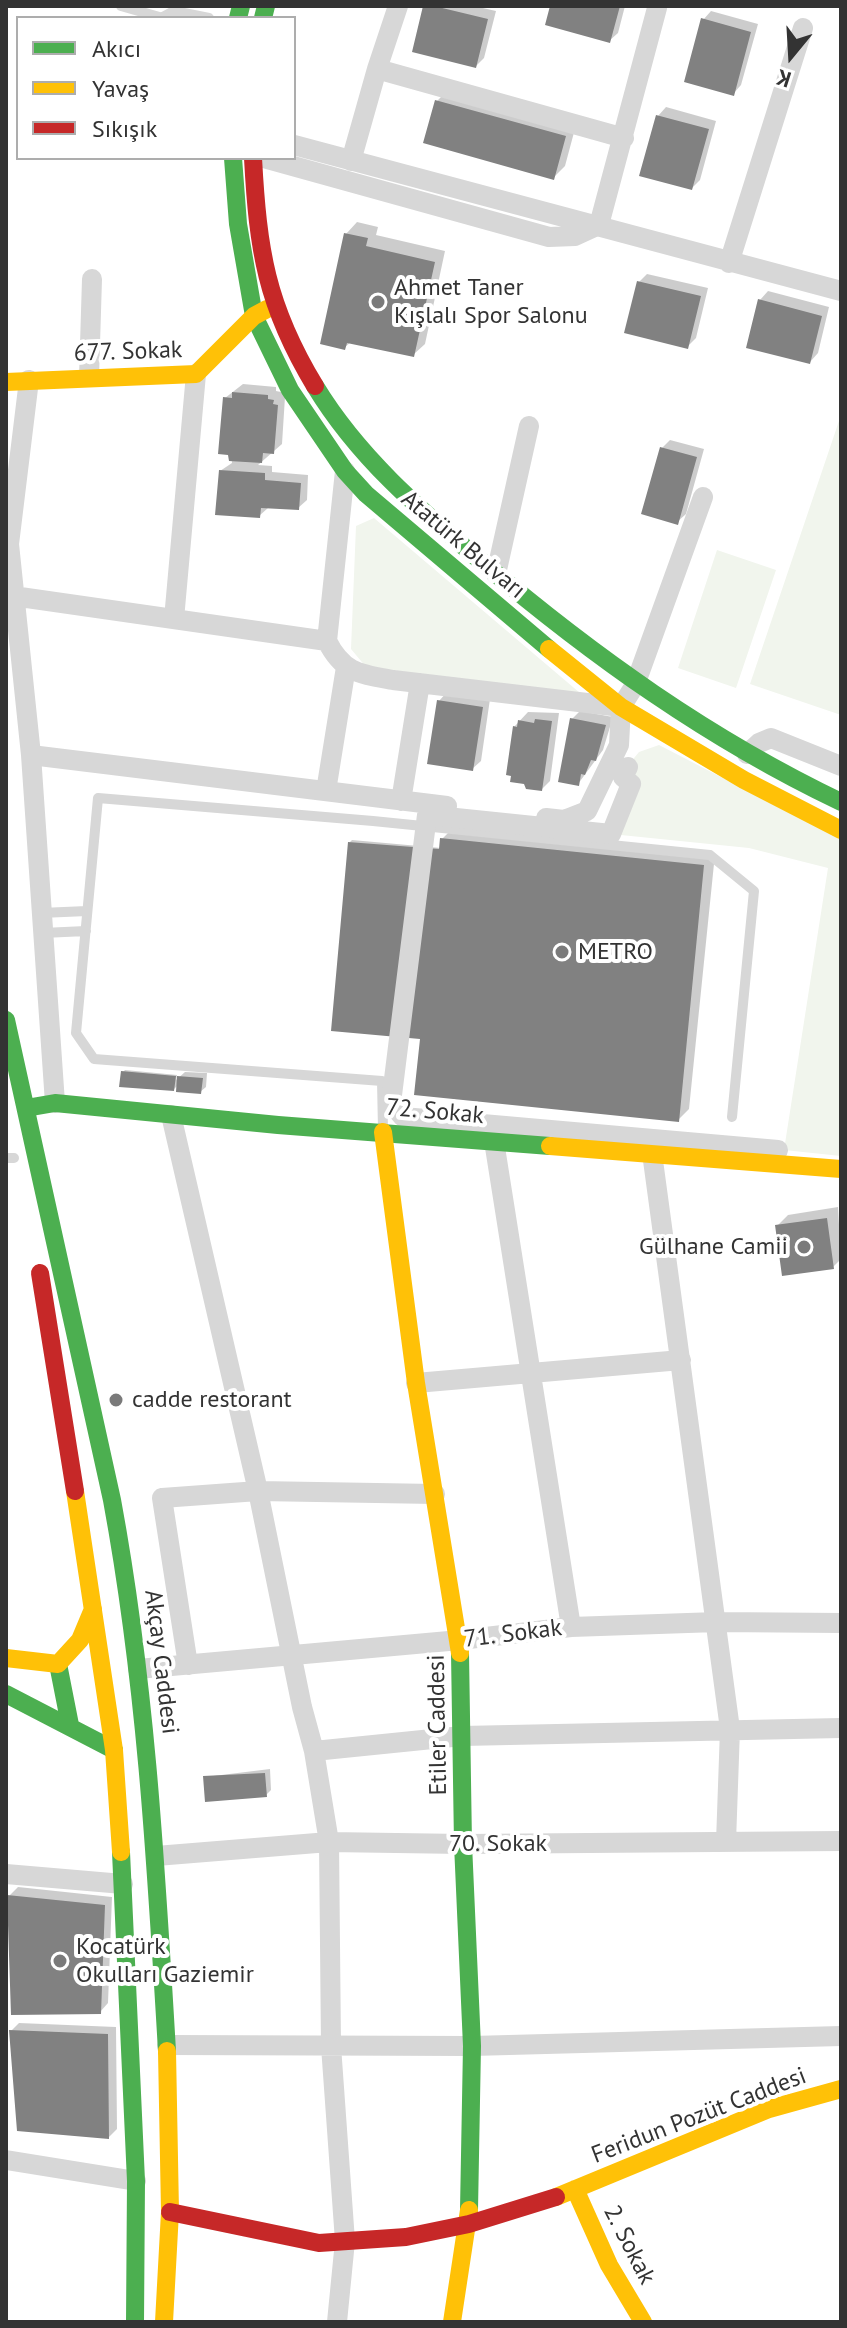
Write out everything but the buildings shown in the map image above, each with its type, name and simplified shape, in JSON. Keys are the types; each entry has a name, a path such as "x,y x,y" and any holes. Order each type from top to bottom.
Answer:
{"main road":[{"name":"Atatürk Bulvarı","path":"233,160 238,224 254,316 290,390 345,471 366,494 480,592 621,707 744,780 841,830"},
{"name":"Atatürk Bulvarı","path":"253,160 264,260 274,305 310,377 353,442 382,476 496,574 635,685 747,754 841,802"},
{"name":"677. Sokak","path":"6,382 196,374 254,316 274,305"},
{"name":"Akçay Caddesi","path":"6,1020 112,1500 145,1722 167,2045 170,2212 164,2322"},
{"name":"72. Sokak","path":"26,1108 55,1103 841,1169"},
{"name":"Etiler Caddesi","path":"383,1132 416,1383 460,1640 463,1844 472,2046 469,2224 452,2322"},
{"path":"35,1250 62,1402 114,1750 136,2181 135,2322"},
{"path":"58,1664 80,1640 93,1609"},
{"path":"6,1658 58,1664"},
{"path":"58,1664 70,1725"},
{"path":"6,1694 114,1750"},
{"name":"Feridun Pozüt Caddesi","path":"170,2212 319,2243 406,2237 469,2224 575,2189 769,2109 841,2089"},
{"name":"2. Sokak","path":"575,2189 609,2265 643,2322"}],"street":[{"path":"351,161 398,6"},
{"path":"271,160 549,237 575,236 599,225 657,8"},
{"path":"729,263 803,28"},
{"path":"377,69 624,138"},
{"path":"296,146 841,291"},
{"path":"89,377 92,279"},
{"path":"174,619 196,374"},
{"path":"29,380 9,544 31,755 55,1103"},
{"path":"496,574 529,426"},
{"path":"345,471 327,641 334,655 346,667 361,674 420,683 621,707"},
{"path":"31,755 564,820 587,811 619,745 621,707 635,685 703,497"},
{"path":"13,596 327,641"},
{"path":"326,791 346,667"},
{"path":"401,801 420,683"},
{"path":"747,754 759,743 771,738 841,766"},
{"path":"628,767 623,777 631,784 611,834 427,815 391,1103 403,1117 778,1150"},
{"path":"171,1115 258,1491 302,1707 314,1751 329,1842 331,2046 345,2241 337,2322"},
{"path":"494,1141 571,1627"},
{"path":"652,1153 730,1729 726,1842"},
{"path":"416,1383 681,1360"},
{"path":"188,1665 162,1498 258,1491 435,1494"},
{"name":"71. Sokak","path":"138,1669 571,1627 717,1622 841,1623"},
{"path":"314,1751 462,1736 841,1728"},
{"name":"70. Sokak","path":"156,1856 329,1842 841,1841"},
{"path":"6,1874 123,1884"},
{"path":"167,2045 472,2046 841,2036"},
{"path":"6,2160 136,2181"}],"lane":[{"path":"121,6 158,14 174,11 199,16"},
{"path":"383,1132 382,1081 94,1059 76,1033 98,798 425,826 710,855 754,891 732,1117"},
{"path":"42,923 87,911"},
{"path":"42,923 86,931"}],"shaded area":[{"path":"841,415 841,715 750,684"},
{"path":"374,518 580,693 366,667 351,649 356,526"},
{"path":"717,550 776,570 736,688 678,668"},
{"path":"659,745 841,839 841,1156 784,1150 828,868 749,848 611,834 630,763 639,752"}],"traffic: fast":[{"path":"238,16 241,6"},
{"path":"264,16 266,6"},
{"path":"233,160 238,224 254,316 290,390 345,471 366,494 549,649"},
{"path":"315,386 350,436 391,481 524,597 654,694 745,751 841,802"},
{"path":"6,1020 112,1500 124,1569 148,1775 167,2051"},
{"path":"26,1108 55,1103 278,1125 550,1146"},
{"path":"460,1653 463,1844 472,2046 469,2210"},
{"path":"58,1664 70,1725"},
{"path":"6,1694 114,1750"},
{"path":"121,1852 136,2181 135,2322"}],"traffic: slow":[{"path":"6,382 196,374 254,316 267,309"},
{"path":"549,649 621,707 744,780 841,830"},
{"path":"383,1132 416,1383 460,1653"},
{"path":"550,1146 841,1169"},
{"path":"75,1491 114,1750 121,1852"},
{"path":"6,1658 58,1664 80,1640 93,1609"},
{"path":"164,2322 170,2212 167,2051"},
{"path":"556,2197 769,2109 841,2089"},
{"path":"575,2189 609,2265 643,2322"},
{"path":"452,2322 469,2210"}],"traffic: jam":[{"path":"253,160 262,249 275,303 298,357 315,386"},
{"path":"40,1273 75,1491"},
{"path":"170,2212 319,2243 406,2237 469,2224 556,2197"}],"place":[{"name":"Ahmet Taner Kışlalı Spor Salonu","path":"378,302"},
{"name":"METRO","path":"562,952"},
{"name":"Gülhane Camii","path":"804,1247"},
{"name":"cadde restorant","path":"116,1400"},
{"name":"Kocatürk Okulları Gaziemir","path":"60,1961"}]}
